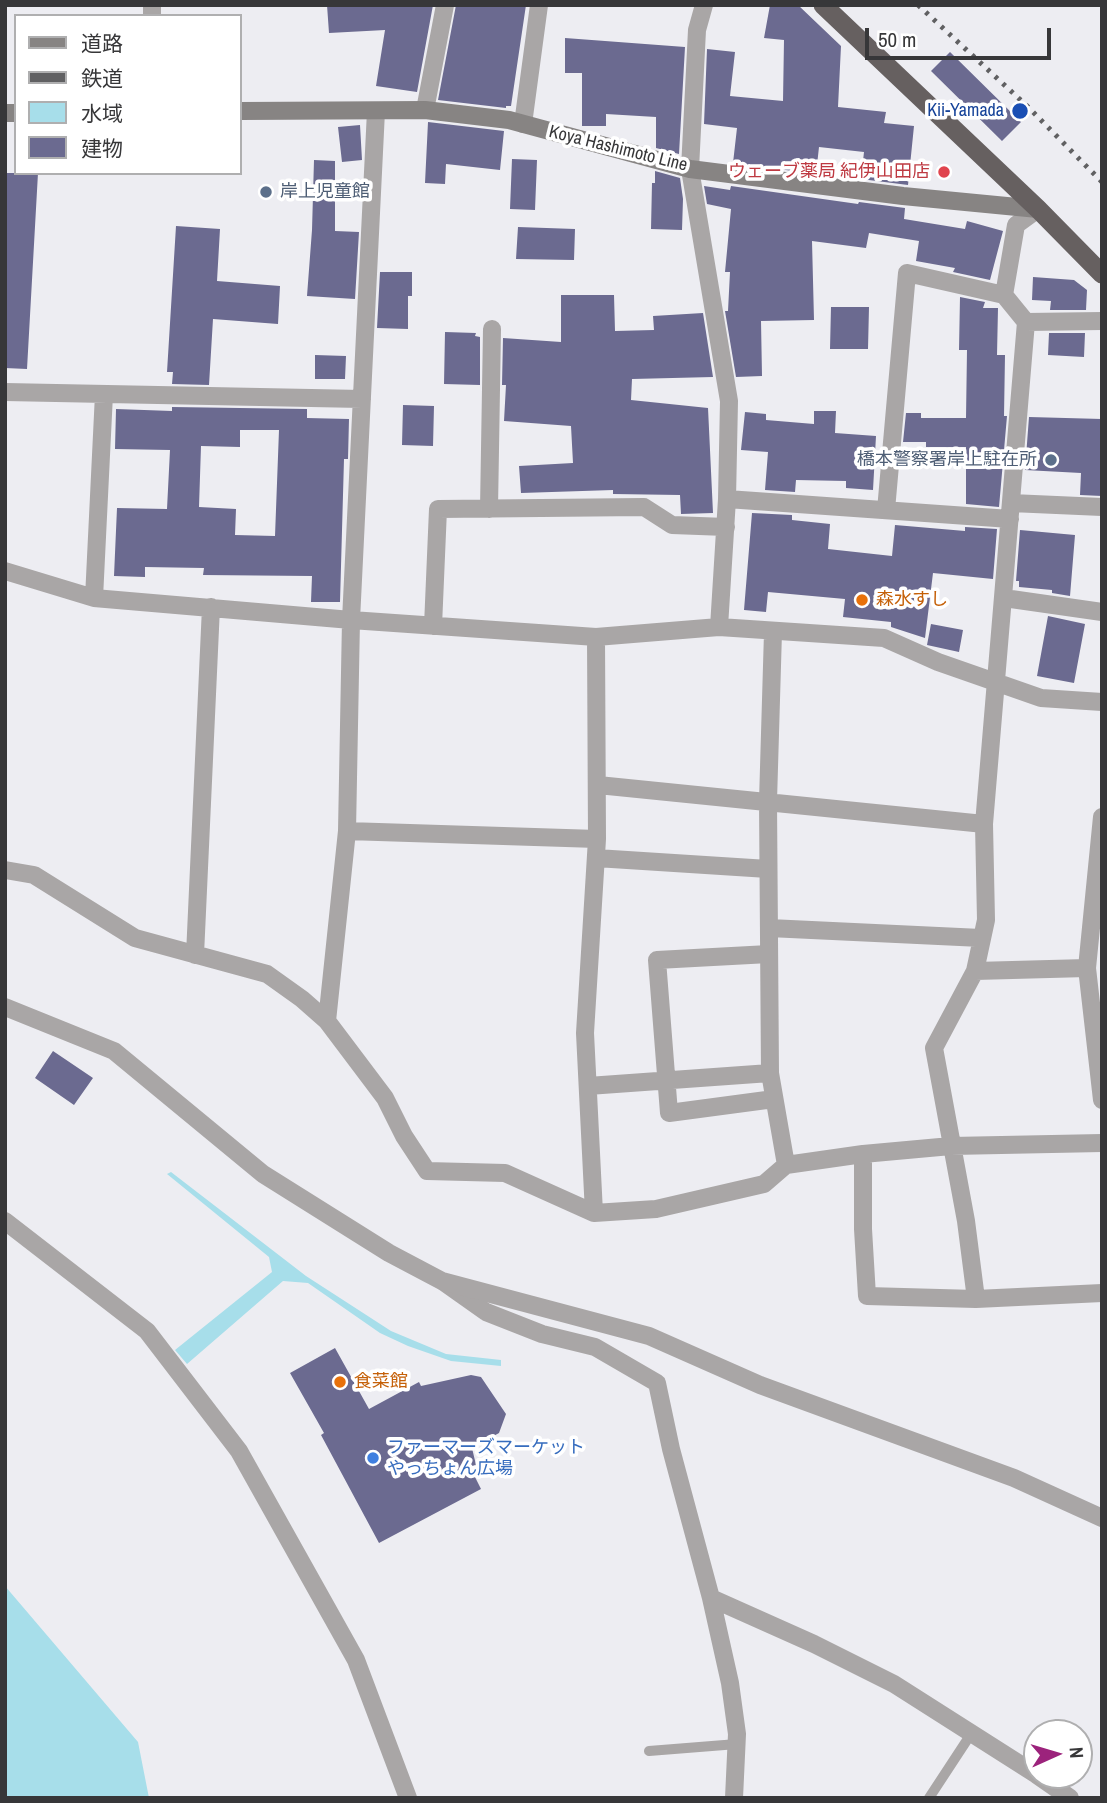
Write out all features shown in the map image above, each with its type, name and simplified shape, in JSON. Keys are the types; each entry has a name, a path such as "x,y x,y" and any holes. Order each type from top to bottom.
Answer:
{"highway":[{"path":"823,5 1038,209 1102,274"}],"main road":[{"name":"Koya Hashimoto Line","path":"242,111 425,110 509,120 690,169 902,196 1038,209"}],"street":[{"path":"425,110 445,5"},
{"path":"523,124 539,5"},
{"path":"704,5 696,30 690,169 729,401 726,527 719,627"},
{"path":"327,1021 347,831 351,620 376,111"},
{"path":"1004,295 1016,225 1038,209"},
{"path":"886,510 907,273 1004,295 1026,322 984,824 986,919 975,971 934,1048 966,1221 975,1298"},
{"path":"1026,322 1102,321"},
{"path":"489,509 492,329"},
{"path":"5,392 362,399"},
{"path":"94,598 104,394"},
{"path":"727,499 886,510 1010,511 1102,507"},
{"path":"433,626 438,509 644,507 672,525 726,527"},
{"path":"5,571 94,598 351,620 596,637 719,627 884,638 939,662 1041,698 1102,702"},
{"path":"1004,598 1102,612"},
{"path":"195,955 211,607"},
{"path":"773,632 768,801 769,1073 786,1164"},
{"path":"594,1213 585,1033 597,839 596,637"},
{"path":"598,785 984,824"},
{"path":"1102,817 1087,968 1102,1100"},
{"path":"347,831 597,839"},
{"path":"596,858 768,869"},
{"path":"5,870 34,875 135,938 267,974 327,1021 385,1098 404,1136 428,1171 505,1173 594,1213 656,1209 764,1184 786,1164 951,1146 1102,1143"},
{"path":"769,928 981,938"},
{"path":"769,954 657,960 669,1113 774,1099"},
{"path":"975,971 1087,968"},
{"path":"5,1007 114,1051 262,1174 389,1253 442,1280 486,1312 542,1334 595,1347 657,1383 671,1449 712,1598 730,1684 737,1744 734,1798"},
{"path":"588,1086 769,1073"},
{"path":"863,1154 867,1296 975,1298 1102,1293"},
{"path":"5,1221 147,1331 239,1451 356,1660 408,1798"},
{"path":"442,1280 649,1336 760,1385 1014,1478 1102,1518"},
{"path":"712,1598 894,1684 1023,1766"}],"lane":[{"path":"929,1798 971,1734"},
{"path":"649,1751 737,1744"}],"water":[{"path":"171,1172 306,1276 391,1331 446,1354 501,1360 501,1366 451,1361 408,1346 380,1333 308,1283 283,1281 187,1364 175,1350 272,1272 269,1257 167,1174"},
{"path":"5,1586 138,1742 149,1798 5,1798"}],"building":[{"path":"327,5 433,5 417,92 376,86 385,30 329,33"},
{"path":"456,5 526,5 511,106 506,108 438,100"},
{"path":"770,5 798,5 841,46 838,107 886,112 884,123 914,126 908,185 861,179 864,152 819,147 816,174 733,163 737,128 704,124 707,49 735,52 730,96 783,101 784,40 764,38"},
{"path":"565,38 685,47 679,154 656,148 656,117 606,114 606,126 582,126 582,73 565,73"},
{"path":"950,52 1021,122 1002,141 931,71"},
{"path":"428,122 504,131 500,170 446,164 445,184 425,183"},
{"path":"360,125 362,160 342,162 338,127"},
{"path":"512,159 537,160 535,210 510,209"},
{"path":"314,160 335,161 335,231 359,232 355,299 307,296"},
{"path":"655,171 680,178 683,199 682,230 651,229 652,183 655,183"},
{"path":"5,173 38,175 27,369 5,368"},
{"path":"704,186 730,190 731,186 905,208 904,219 965,229 967,221 1003,231 990,280 953,272 955,268 916,261 919,241 869,233 866,248 812,241 814,320 761,321 762,376 736,377 725,311 728,311 730,272 725,272 731,209 707,204"},
{"path":"176,226 220,229 217,281 280,286 278,324 213,319 209,385 172,384 173,372 167,372"},
{"path":"518,227 575,229 574,260 516,259"},
{"path":"380,272 412,272 412,296 408,296 408,329 377,328"},
{"path":"1033,277 1074,280 1087,290 1086,310 1050,310 1051,301 1032,300"},
{"path":"561,295 614,295 615,331 654,330 653,316 703,313 713,377 632,379 631,400 708,408 713,513 681,514 680,495 613,494 613,490 521,493 519,466 573,463 571,426 504,421 506,385 502,385 503,338 561,342"},
{"path":"960,297 985,302 983,308 998,308 997,355 1005,355 1004,416 1007,416 999,507 966,504 966,447 926,447 926,442 903,442 906,413 921,413 921,418 966,418 967,350 959,350"},
{"path":"831,307 869,307 868,349 830,349"},
{"path":"445,332 476,333 475,336 480,337 480,385 444,384"},
{"path":"1049,333 1085,333 1084,357 1048,355"},
{"path":"315,355 346,356 345,379 315,379"},
{"path":"403,405 434,406 433,446 402,445"},
{"path":"172,407 307,409 307,418 349,419 348,459 344,459 340,602 311,602 312,576 203,575 204,568 145,567 145,577 114,576 117,508 167,509 170,450 115,449 116,409 172,411","holes":["240,430 279,430 275,536 235,535 236,509 199,507 201,446 240,447"]},
{"path":"814,411 836,411 835,433 876,436 873,490 846,488 846,481 796,480 795,492 765,490 768,452 741,450 745,412 766,414 766,420 814,424"},
{"path":"1029,417 1102,419 1102,496 1080,495 1081,473 1025,470"},
{"path":"752,513 792,515 792,520 830,524 828,549 892,556 895,525 965,531 965,527 997,529 993,579 933,573 925,638 891,627 891,622 843,617 845,599 768,592 766,612 744,610"},
{"path":"1020,530 1075,535 1070,596 1052,593 1052,590 1019,587 1019,581 1016,581"},
{"path":"1048,616 1085,624 1074,683 1037,676"},
{"path":"931,624 963,630 959,652 927,645"},
{"path":"53,1051 93,1078 74,1105 35,1078"},
{"path":"335,1348 369,1409 419,1382 421,1386 471,1375 481,1377 506,1414 499,1433 472,1448 476,1465 471,1469 481,1489 379,1543 321,1435 324,1433 290,1373"}],"railway":[{"path":"918,5 1026,105 1102,182"}],"place":[{"name":"Kii-Yamada","path":"1020,111"},
{"name":"ウェーブ薬局 紀伊山田店","path":"944,172"},
{"name":"岸上児童館","path":"266,192"},
{"name":"橋本警察署岸上駐在所","path":"1051,460"},
{"name":"森水すし","path":"862,600"},
{"name":"食菜館","path":"340,1382"},
{"name":"ファーマーズマーケット やっちょん広場","path":"373,1458"}]}
